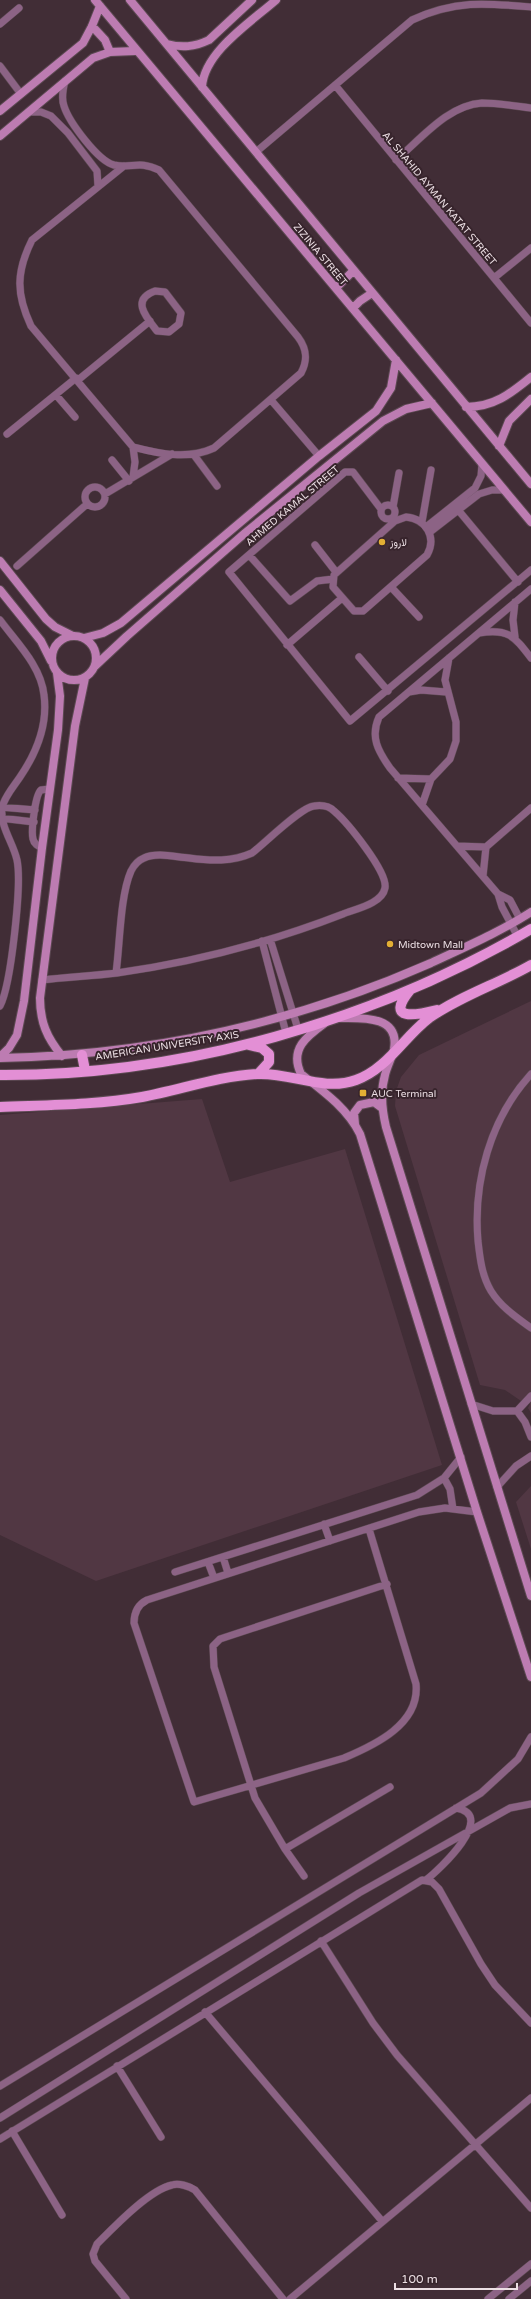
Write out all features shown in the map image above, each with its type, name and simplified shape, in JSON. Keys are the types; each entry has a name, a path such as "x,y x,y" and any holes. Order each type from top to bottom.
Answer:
{"main road":[{"name":"AMERICAN UNIVERSITY AXIS","path":"0,1076 143,1064 248,1044 286,1034 334,1019 411,988 465,964 531,929"},
{"path":"0,1107 140,1097 229,1077 259,1074 333,1084 355,1080 375,1070 416,1030 442,1009 531,965"},
{"path":"411,988 401,1002 401,1009 406,1014 412,1016 442,1009"},
{"path":"248,1044 262,1048 269,1054 269,1062 259,1074"},
{"path":"82,1054 85,1070"}],"street":[{"name":"ZIZINIA STREET","path":"130,0 531,484"},
{"path":"166,44 184,47 201,44 209,40 252,0"},
{"path":"202,87 205,72 212,58 276,0"},
{"path":"256,152 412,20 445,6 473,2 531,7"},
{"name":"ZIZINIA STREET","path":"97,3 531,522"},
{"path":"0,111 83,43 92,26 97,3"},
{"path":"0,24 19,8"},
{"path":"92,26 105,40 110,52"},
{"path":"0,136 93,58 110,52 136,51"},
{"path":"0,66 21,94"},
{"path":"65,81 62,93 63,105 87,140 104,160 116,165 124,166 142,164 159,170 303,343 306,358 301,373 224,441 204,453 194,455 172,454 133,447"},
{"name":"AL SHAHID AYMAN KATAT STREET","path":"334,85 531,323"},
{"path":"396,160 452,111 482,103 531,108"},
{"path":"30,112 41,112 51,116 79,147 97,171 98,186"},
{"path":"79,147 87,140"},
{"path":"124,166 32,240 24,256 20,274 19,292 23,310 31,326 133,447 135,462 131,479"},
{"path":"494,278 531,248"},
{"path":"336,288 353,271"},
{"path":"155,291 165,292 181,313 179,324 169,332 157,331 150,321 142,311 142,306 146,296 155,291"},
{"path":"353,308 360,300 372,293"},
{"path":"7,434 150,321"},
{"path":"0,561 46,619 73,636 84,638 103,633 121,624 319,456 376,411 384,400 393,381 396,360"},
{"path":"466,407 484,406 501,400 528,379 531,389"},
{"path":"56,394 75,417"},
{"path":"499,446 509,421 531,399"},
{"path":"271,400 319,456"},
{"path":"62,1056 50,1041 42,1024 40,1009 42,980 75,726 85,678 95,666 127,636 244,534 383,421 406,409 432,404"},
{"path":"105,494 172,454"},
{"path":"194,455 217,486"},
{"path":"112,460 131,479"},
{"path":"456,507 475,488 481,476 482,464"},
{"path":"399,473 393,507 395,512 394,519 336,572 332,579 333,587 354,611 363,611 427,555 431,544 426,527 431,470"},
{"name":"AHMED KAMAL STREET","path":"287,645 229,572 345,472 354,472 381,509"},
{"path":"98,487 105,494 105,501 100,506 93,508 87,504 85,498 89,489 98,487"},
{"path":"426,527 456,507 480,494 492,490 504,490"},
{"path":"17,566 87,504"},
{"path":"393,507 388,505 381,509 383,517 394,519 406,517 426,527"},
{"path":"456,507 518,582"},
{"path":"315,545 336,572"},
{"path":"248,555 290,601 317,581 332,579"},
{"path":"342,598 287,645 350,721 388,692 531,570"},
{"path":"391,587 419,617"},
{"path":"520,919 510,900 498,894 398,778 378,751 374,734 379,717 531,589"},
{"path":"0,590 41,641 57,673 60,696 60,714 19,1027 15,1040 0,1058"},
{"path":"515,602 513,620 515,637"},
{"path":"0,620 40,676 45,697 43,730 37,749 1,807 1,818 16,859 18,884 8,984 0,1006"},
{"path":"478,634 491,631 504,632 515,637 531,658"},
{"path":"53,664 53,653 58,643 73,636"},
{"path":"84,638 95,650 95,666"},
{"path":"359,657 388,692"},
{"path":"422,805 431,779 450,759 456,741 455,718 446,692 445,675 449,658"},
{"path":"57,673 70,680 85,678"},
{"path":"409,692 421,690 446,692"},
{"path":"398,778 431,779"},
{"path":"42,848 37,846 33,839 35,810 38,792 50,789"},
{"path":"1,807 35,810"},
{"path":"42,980 116,973 184,961 270,939 374,901 383,894 385,889 384,880 377,866 334,811 328,807 309,807 252,853 241,858 201,860 157,855 149,856 139,861 131,871 126,890 116,973"},
{"path":"457,846 486,847 531,808"},
{"path":"1,818 34,822"},
{"path":"483,876 486,847"},
{"path":"498,894 499,901 518,937"},
{"path":"0,1058 82,1054 201,1037 293,1014 333,1002 389,981 511,925 531,912"},
{"path":"270,939 298,1030"},
{"path":"262,941 286,1034"},
{"path":"277,997 287,994"},
{"path":"355,1124 334,1100 301,1074 296,1061 298,1048 306,1037 334,1019 370,1018 383,1023 388,1028 394,1041 393,1054 384,1075 382,1108 386,1127 531,1596"},
{"path":"531,1074 510,1102 491,1140 479,1185 477,1216 481,1265 490,1290 508,1312 531,1328"},
{"path":"382,1108 374,1102 360,1105 354,1113 355,1124 365,1148 477,1512 531,1677"},
{"path":"471,1404 493,1411 517,1411 531,1396"},
{"path":"517,1411 525,1422 531,1437"},
{"path":"497,1487 516,1466 531,1455"},
{"path":"175,1572 417,1495 444,1478 461,1457"},
{"path":"444,1478 450,1489 453,1508"},
{"path":"369,1528 416,1684 416,1698 406,1718 387,1736 344,1758 194,1802 134,1623 136,1609 147,1600 228,1573 369,1528 424,1511 453,1508 477,1512"},
{"path":"324,1524 330,1541"},
{"path":"222,1557 228,1573"},
{"path":"208,1562 214,1578"},
{"path":"304,1876 284,1849 254,1798 214,1667 213,1646 220,1639 387,1584"},
{"path":"0,2086 481,1793 506,1772 518,1759 531,1737"},
{"path":"284,1849 390,1787"},
{"path":"0,2118 359,1893 510,1808 531,1804"},
{"path":"0,2139 412,1884 426,1880 452,1857 471,1824 469,1816 464,1810 456,1808"},
{"path":"426,1880 432,1882 439,1889 481,1964 495,1985 531,2023"},
{"path":"321,1941 370,2018 396,2054 439,2104 476,2143 531,2208"},
{"path":"205,2012 382,2222"},
{"path":"117,2066 161,2137"},
{"path":"290,2299 531,2098"},
{"path":"12,2131 62,2215"},
{"path":"126,2299 95,2261 94,2250 97,2244 130,2211 164,2188 177,2184 195,2190 283,2299"},
{"path":"488,2299 531,2264"},
{"path":"509,2299 528,2284 516,2276"},
{"path":"507,2284 516,2294"}],"shaded area":[{"path":"531,1001 531,1413 528,1408 530,1404 525,1398 521,1401 505,1390 480,1385 395,1106 396,1091 401,1077 419,1055"},
{"path":"202,1099 230,1182 345,1149 442,1465 96,1581 0,1535 0,1115"},
{"path":"531,1486 531,1549 516,1502"}],"place":[{"name":"لاروز","path":"382,542"},
{"name":"Midtown Mall","path":"390,944"},
{"name":"AUC Terminal","path":"363,1093"}]}
